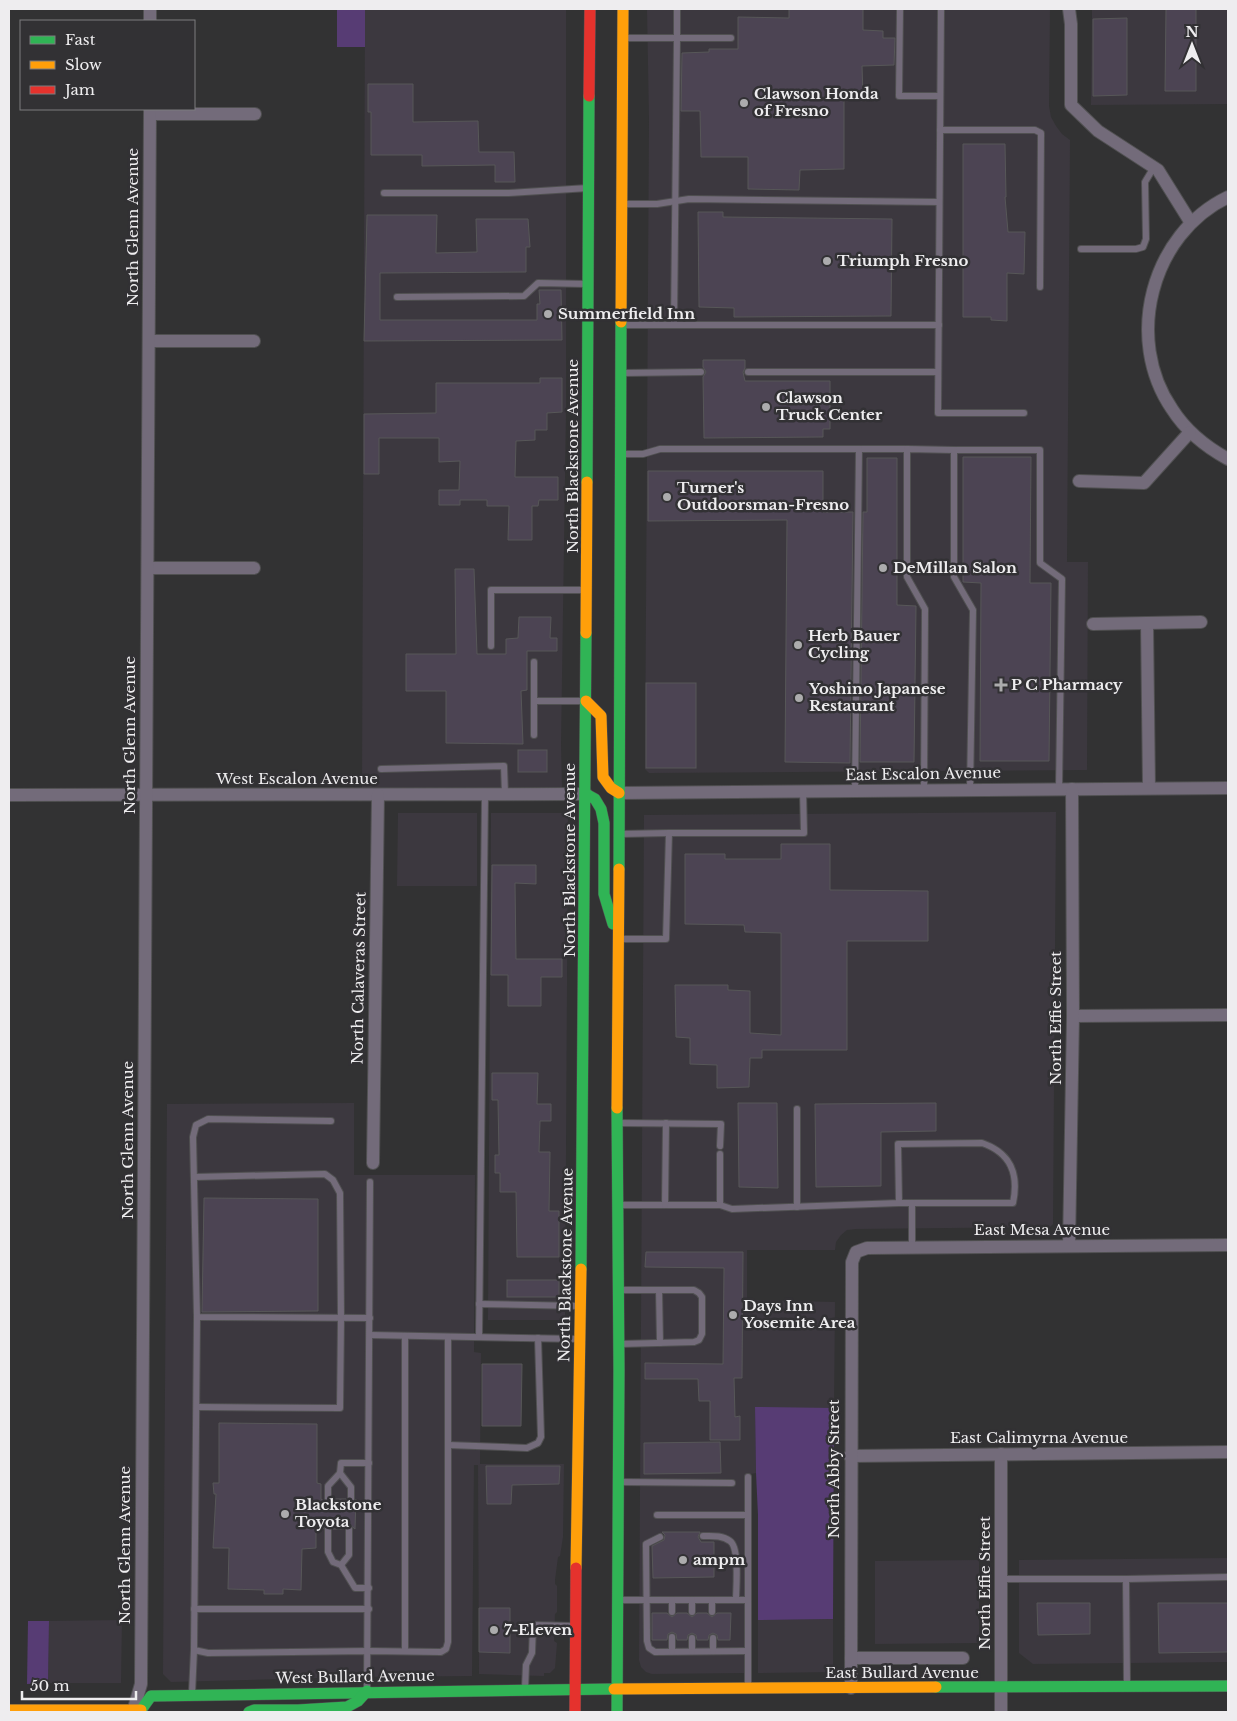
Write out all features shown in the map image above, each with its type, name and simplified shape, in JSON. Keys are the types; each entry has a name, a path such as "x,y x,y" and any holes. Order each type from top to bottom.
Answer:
{"main road":[{"name":"North Blackstone Avenue","path":"575,1712 588,590 590,9"},
{"path":"617,1712 617,1123 623,9"},
{"path":"586,701 601,716 603,777 610,788 619,793"},
{"path":"586,794 596,799 603,817 604,895 618,939"},
{"name":"East Bullard Avenue","path":"576,1688 1228,1686"},
{"name":"West Bullard Avenue","path":"137,1711 151,1696 576,1688"},
{"path":"250,1712 254,1710 347,1707 361,1700 367,1691"},
{"path":"9,1710 137,1711"}],"street":[{"path":"1069,9 1071,24 1071,105 1098,132 1158,170 1191,223"},
{"name":"North Glenn Avenue","path":"137,1711 140,1684 150,112 255,114"},
{"path":"1228,197 1217,202 1191,223 1173,245 1159,271 1150,298 1147,327 1150,356 1158,384 1171,409 1190,432 1212,450 1228,459"},
{"path":"149,340 254,341"},
{"path":"1079,481 1144,483 1190,432"},
{"path":"148,568 254,568"},
{"path":"1093,624 1201,622"},
{"path":"1147,623 1148,788"},
{"name":"East Escalon Avenue","path":"619,793 1228,788"},
{"name":"North Effie Street","path":"1069,1246 1072,789"},
{"name":"West Escalon Avenue","path":"9,795 586,794"},
{"name":"North Calaveras Street","path":"373,1163 378,795"},
{"path":"1072,1016 1228,1015"},
{"name":"East Mesa Avenue","path":"856,1252 867,1248 1228,1245"},
{"name":"North Abby Street","path":"851,1688 850,1456 852,1262 856,1252"},
{"name":"East Calimyrna Avenue","path":"850,1456 1228,1452"},
{"name":"North Effie Street","path":"1001,1454 1001,1712"},
{"path":"851,1658 963,1658"}],"lane":[{"path":"674,324 676,9"},
{"path":"900,9 899,96 940,96"},
{"path":"941,9 938,413 1024,413"},
{"path":"623,38 731,38"},
{"path":"940,130 1036,130 1041,134 1040,286"},
{"path":"1081,249 1136,249 1143,246 1146,239 1145,182 1154,168"},
{"path":"384,193 509,192 589,188"},
{"path":"622,204 657,204 689,199 939,202"},
{"path":"397,297 524,296 538,283 589,284"},
{"path":"622,325 938,325"},
{"path":"621,373 701,372"},
{"path":"748,372 938,372"},
{"path":"621,454 643,454 660,449 1040,450 1040,563 1062,579 1059,789"},
{"path":"855,791 860,450"},
{"path":"907,450 907,577 925,609 924,790"},
{"path":"954,450 954,577 973,610 970,790"},
{"path":"491,646 491,590 588,590"},
{"path":"534,662 534,735"},
{"path":"534,701 586,701"},
{"path":"380,768 504,766 505,794"},
{"path":"619,834 804,833 803,791"},
{"path":"479,1337 485,794"},
{"path":"618,939 666,939 669,833"},
{"path":"797,1109 797,1207"},
{"path":"192,1696 197,1407 193,1137 196,1125 208,1120 331,1120"},
{"path":"617,1123 720,1124 720,1146"},
{"path":"665,1205 666,1123"},
{"path":"617,1205 720,1205 732,1209 899,1203 1013,1203 1016,1191 1014,1171 1008,1159 992,1147 982,1143 898,1144 899,1203"},
{"path":"720,1154 720,1205"},
{"path":"194,1177 325,1174 333,1180 340,1194 340,1408 197,1407"},
{"path":"367,1691 370,1182"},
{"path":"912,1203 912,1248"},
{"path":"618,1290 694,1290 702,1297 702,1334 699,1340 694,1342 618,1344"},
{"path":"659,1290 660,1343"},
{"path":"479,1304 580,1306"},
{"path":"197,1317 370,1318"},
{"path":"370,1335 580,1339"},
{"path":"404,1336 404,1651"},
{"path":"194,1650 208,1653 441,1652 446,1649 448,1642 448,1337"},
{"path":"448,1445 527,1448 538,1443 542,1437 538,1338"},
{"path":"328,1499 328,1486 340,1473 341,1463 369,1463"},
{"path":"340,1473 351,1487 351,1499"},
{"path":"748,1477 748,1687"},
{"path":"618,1482 732,1483"},
{"path":"656,1514 748,1515"},
{"path":"328,1529 328,1552 334,1562 341,1565 355,1588 369,1588"},
{"path":"341,1565 349,1555 349,1529"},
{"path":"703,1536 721,1537 732,1542 736,1550 736,1600"},
{"path":"660,1537 646,1544 647,1641 649,1648 655,1652 748,1651"},
{"path":"1001,1579 1228,1577"},
{"path":"1126,1579 1127,1687"},
{"path":"618,1600 748,1600"},
{"path":"672,1600 672,1612"},
{"path":"692,1600 692,1612"},
{"path":"712,1600 712,1612"},
{"path":"194,1608 368,1608"},
{"path":"525,1689 526,1665 532,1653 533,1625 577,1626"},
{"path":"672,1638 672,1651"},
{"path":"692,1638 692,1651"},
{"path":"713,1638 713,1651"}],"shaded area":[{"path":"337,9 365,9 365,47 337,47"},
{"path":"365,9 566,9 566,412 562,787 362,788"},
{"path":"647,9 1050,9 1049,106 1051,117 1056,126 1070,140 1067,562 1088,562 1087,770 649,773 645,769 649,120"},
{"path":"1092,9 1228,9 1228,104 1091,105"},
{"path":"1056,812 1053,1224 1050,1227 856,1229 847,1230 841,1235 836,1242 835,1250 747,1250 747,1300 835,1302 834,1408 755,1408 756,1473 745,1475 744,1673 652,1674 646,1672 641,1667 639,1660 644,815"},
{"path":"398,813 477,813 477,886 397,886"},
{"path":"491,813 568,813 565,1320 488,1320"},
{"path":"354,1103 354,1175 475,1175 474,1352 481,1353 480,1464 564,1464 563,1537 555,1580 557,1586 557,1612 555,1614 554,1641 557,1643 555,1668 550,1673 544,1673 544,1676 479,1674 478,1465 474,1465 472,1676 171,1682 163,1674 167,1104"},
{"path":"755,1407 834,1408 833,1619 758,1620"},
{"path":"1228,1558 1228,1662 1033,1664 1019,1653 1019,1560"},
{"path":"979,1560 979,1643 875,1644 875,1561"},
{"path":"833,1619 833,1672 758,1673 758,1620"},
{"path":"122,1620 121,1683 48,1683 49,1621"},
{"path":"28,1621 49,1621 48,1683 27,1684"}],"building":[{"name":"Clawson Honda of Fresno","path":"789,9 863,9 863,30 883,31 883,38 895,38 894,65 862,66 863,96 844,96 844,169 800,170 799,190 748,189 748,157 701,157 700,111 681,111 682,53 709,52 709,49 738,49 738,17 789,18"},
{"path":"1166,9 1196,9 1196,91 1165,91"},
{"path":"1127,18 1127,95 1093,96 1093,19"},
{"path":"368,84 413,84 413,122 478,121 479,152 514,152 515,182 495,182 495,165 422,166 422,155 371,155 371,112 368,112"},
{"path":"963,144 1005,144 1005,197 1008,232 1025,232 1024,274 1007,273 1007,321 991,320 991,317 963,317"},
{"path":"698,212 723,212 723,217 892,219 891,316 734,317 734,308 699,307"},
{"path":"367,215 437,215 436,253 477,252 476,219 528,219 530,247 526,247 526,272 380,273 380,320 537,320 537,304 540,304 539,290 561,290 562,340 364,341"},
{"path":"703,360 745,360 743,372 745,381 830,381 830,429 823,429 823,437 704,438 703,377 706,372 703,367"},
{"path":"540,378 562,378 562,412 547,413 547,430 535,430 535,440 516,441 515,477 558,477 558,500 539,500 538,506 532,506 532,540 508,540 509,506 487,506 487,500 460,500 460,505 439,505 439,490 459,490 460,461 439,462 439,438 379,438 379,474 364,474 364,414 436,413 436,383 540,383"},
{"path":"963,457 1031,457 1030,583 1051,583 1049,761 980,761 981,583 963,582"},
{"path":"867,458 897,458 897,605 916,606 914,762 860,762 863,512 867,512"},
{"path":"648,471 823,471 823,512 853,512 850,763 785,762 787,520 648,521"},
{"path":"455,569 474,569 477,654 506,654 506,639 518,638 519,617 551,617 550,638 557,638 557,651 527,651 527,690 521,691 523,744 446,743 446,691 406,691 406,654 456,654"},
{"path":"646,683 696,683 696,768 646,768"},
{"path":"518,750 547,750 547,772 518,772"},
{"path":"781,844 830,844 830,890 928,891 928,941 847,941 847,1050 762,1050 762,1058 750,1058 749,1087 717,1088 717,1065 690,1064 690,1038 676,1037 675,985 728,985 728,990 750,991 750,1033 781,1035 781,933 745,932 744,925 685,924 685,854 725,854 725,859 781,859"},
{"path":"492,865 536,865 536,884 515,883 516,959 562,959 562,977 541,977 541,1006 508,1006 508,975 491,975"},
{"path":"492,1073 538,1073 537,1104 551,1104 551,1121 540,1121 539,1152 550,1152 549,1211 559,1211 559,1257 517,1257 516,1192 500,1192 500,1173 495,1173 495,1155 499,1155 498,1100 492,1100"},
{"path":"738,1103 777,1103 778,1188 739,1187"},
{"path":"936,1103 936,1131 881,1132 881,1186 816,1187 815,1104"},
{"path":"204,1198 318,1199 318,1311 202,1312"},
{"name":"Days Inn Yosemite Area","path":"646,1252 743,1252 742,1378 734,1378 735,1417 740,1416 740,1440 710,1440 710,1401 699,1401 698,1379 645,1379 645,1363 723,1364 724,1268 645,1267"},
{"path":"507,1280 559,1280 559,1297 507,1297"},
{"path":"482,1364 522,1364 521,1426 482,1426"},
{"name":"Blackstone Toyota","path":"219,1423 317,1424 317,1483 321,1484 321,1499 328,1504 333,1499 346,1499 351,1504 356,1499 355,1529 349,1524 344,1529 333,1529 331,1525 326,1524 323,1529 316,1530 316,1548 302,1549 301,1590 283,1589 283,1594 264,1594 264,1590 228,1589 229,1548 213,1548 216,1494 214,1494 213,1483 219,1483"},
{"path":"720,1442 721,1473 644,1474 644,1443"},
{"path":"486,1466 560,1466 559,1484 512,1485 511,1504 487,1504"},
{"name":"ampm","path":"662,1532 700,1532 698,1537 701,1542 714,1542 714,1577 653,1578 652,1546 664,1540 665,1535"},
{"path":"1037,1603 1090,1603 1090,1634 1038,1635"},
{"path":"1158,1603 1228,1603 1228,1652 1159,1653"},
{"name":"7-Eleven","path":"479,1608 510,1608 510,1653 479,1652"},
{"path":"652,1613 667,1613 672,1617 677,1613 687,1613 692,1617 697,1613 707,1613 712,1617 717,1613 731,1613 730,1640 718,1640 717,1635 713,1633 709,1635 708,1640 697,1640 696,1635 692,1633 688,1635 687,1640 677,1640 676,1634 672,1632 668,1634 667,1640 652,1640"}],"traffic: fast":[{"path":"587,482 589,96"},
{"path":"619,869 621,322"},
{"path":"581,1269 586,633"},
{"path":"586,794 595,799 601,809 604,823 604,894 613,924"},
{"path":"617,1108 619,1370 617,1712"},
{"path":"936,1687 1228,1686"},
{"path":"141,1710 151,1696 614,1689"},
{"path":"249,1712 254,1710 347,1707 358,1701 367,1691"}],"traffic: slow":[{"path":"621,322 623,9"},
{"path":"586,633 587,482"},
{"path":"586,701 601,716 603,777 611,788 619,793"},
{"path":"617,1108 619,869"},
{"path":"576,1568 581,1269"},
{"path":"614,1689 936,1687"},
{"path":"9,1710 141,1710"}],"traffic: jam":[{"path":"589,96 590,9"},
{"path":"575,1712 576,1568"}],"place":[{"name":"Clawson Honda of Fresno","path":"744,103"},
{"name":"Triumph Fresno","path":"827,261"},
{"name":"Summerfield Inn","path":"548,314"},
{"name":"Clawson Truck Center","path":"766,407"},
{"name":"Turner's Outdoorsman-Fresno","path":"667,497"},
{"name":"DeMillan Salon","path":"883,568"},
{"name":"Herb Bauer Cycling","path":"798,645"},
{"name":"P C Pharmacy","path":"1001,685"},
{"name":"Yoshino Japanese Restaurant","path":"799,698"},
{"name":"Days Inn Yosemite Area","path":"733,1315"},
{"name":"Blackstone Toyota","path":"285,1514"},
{"name":"ampm","path":"683,1560"},
{"name":"7-Eleven","path":"494,1630"}]}
